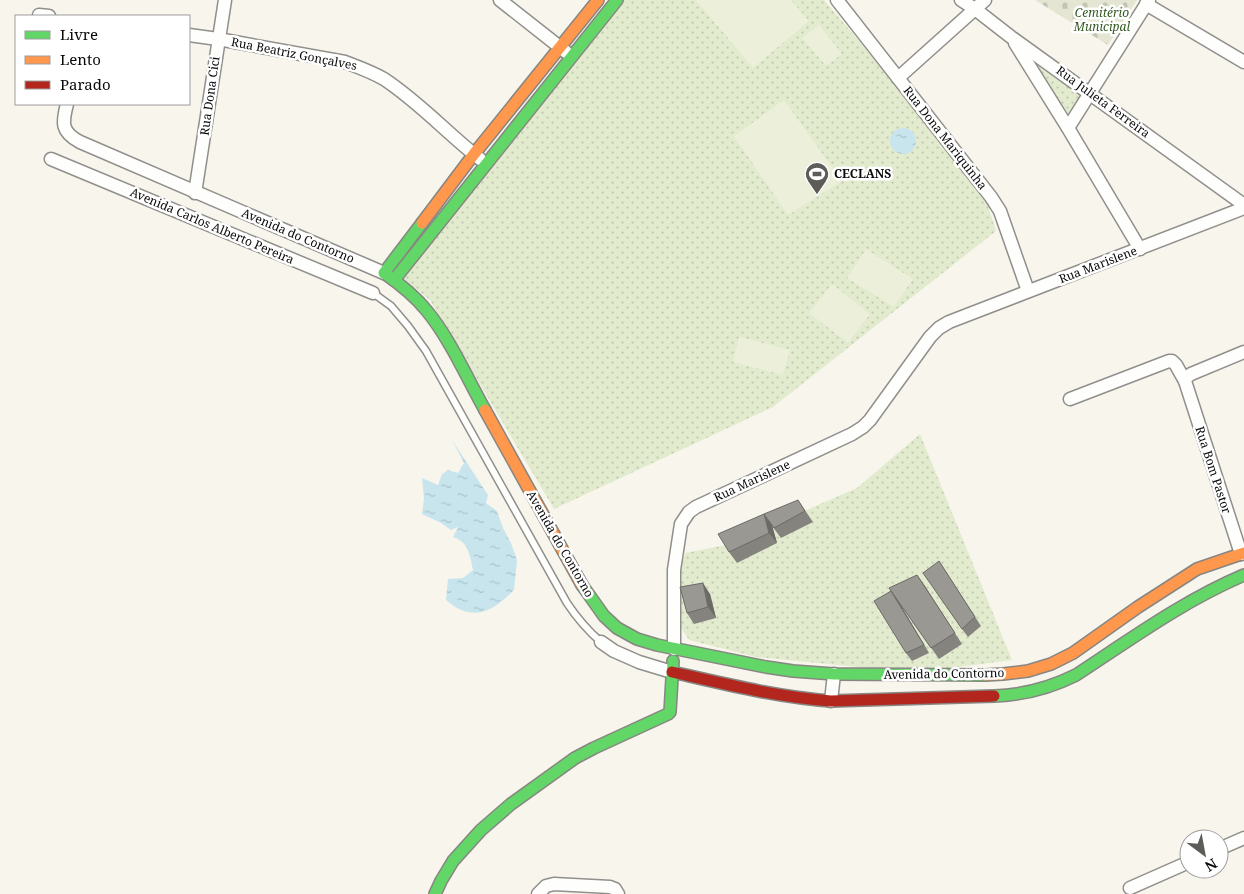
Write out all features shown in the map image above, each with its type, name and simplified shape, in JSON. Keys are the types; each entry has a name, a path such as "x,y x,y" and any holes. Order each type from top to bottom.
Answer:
{"street":[{"name":"Rua Dona Cici","path":"196,193 225,0"},
{"path":"500,0 572,56"},
{"path":"389,276 474,154 598,0"},
{"path":"389,276 486,164 617,0"},
{"name":"Rua Dona Mariquinha","path":"837,0 996,204 1028,291"},
{"name":"Rua Julieta Ferreira","path":"961,0 976,9 1011,37 1244,206"},
{"path":"898,78 985,0"},
{"path":"1068,128 1148,2 1244,62"},
{"name":"Rua Beatriz Gonçalves","path":"190,35 345,62 363,69 383,78 404,93 486,164"},
{"path":"1011,37 1140,249"},
{"name":"Avenida do Contorno","path":"67,105 63,123 67,133 72,138 196,193 358,260 389,276 428,311 442,332 584,589 604,616 617,628 637,639 674,649 793,671 834,674 974,675 1028,671 1051,664 1073,653 1138,607 1197,569 1242,554"},
{"name":"Avenida Carlos Alberto Pereira","path":"51,159 373,293"},
{"name":"Rua Marislene","path":"436,894 440,880 453,861 481,830 511,804 575,758 670,712 674,649 674,570 681,524 689,512 863,427 930,337 949,322 1140,249 1244,206"},
{"path":"1185,383 1187,377 1192,374 1244,352"},
{"name":"Rua Bom Pastor","path":"1070,399 1172,361 1185,383 1242,554"},
{"path":"601,642 638,662 672,672 809,700 831,701 1022,694 1059,684 1198,596 1244,575"},
{"path":"831,701 834,674"},
{"path":"1229,845 1244,838"},
{"path":"1130,888 1179,866"},
{"path":"538,893 546,886 554,884 614,890"}],"lane":[{"path":"373,293 391,306 426,351 567,602 588,631 601,642"}],"green space":[{"path":"621,0 824,0 883,69 987,203 996,231 773,407 554,509 430,300 399,275"},
{"path":"696,0 791,0 809,21 753,68"},
{"name":"Cemitério Municipal","path":"1035,0 1137,0 1108,45"},
{"path":"819,25 842,54 826,66 802,38"},
{"path":"1028,56 1081,93 1071,117"},
{"path":"784,100 842,181 788,215 734,136"},
{"path":"866,249 913,279 894,307 847,278"},
{"path":"832,284 870,314 848,343 809,313"},
{"path":"739,337 790,350 783,375 733,362"},
{"path":"920,434 1012,660 951,668 858,667 756,657 689,640 681,628 681,570 685,553 726,545 857,488"}],"water":[{"path":"903,128 912,132 916,141 912,150 903,154 894,150 890,141 894,132"},
{"path":"452,440 488,495 486,503 497,511 517,560 514,590 498,604 482,612 464,611 446,600 448,579 463,578 473,570 470,555 466,546 453,537 458,527 451,530 422,514 424,499 422,478 438,485 442,474 448,470 458,473 464,463"}],"building":[{"path":"798,500 805,511 774,528 764,514"},
{"path":"764,514 769,533 729,552 718,534"},
{"path":"939,561 975,617 962,629 923,573"},
{"path":"917,575 955,633 931,648 889,588"},
{"path":"703,583 708,607 687,613 680,587"},
{"path":"891,591 924,645 906,653 874,601"}],"traffic: fast":[{"path":"394,280 617,0"},
{"path":"422,223 384,273 412,295 435,322 451,346 485,410"},
{"path":"994,696 1036,690 1076,675 1137,634 1200,597 1244,575"},
{"path":"582,585 604,616 617,628 637,639 657,645 793,671 834,674 985,675"},
{"path":"435,894 453,861 481,830 511,804 575,758 668,714 670,712 673,661"}],"traffic: slow":[{"path":"422,223 474,154 598,0"},
{"path":"485,410 582,585"},
{"path":"985,675 1028,671 1051,664 1073,653 1138,607 1197,569 1244,553"}],"traffic: jam":[{"path":"672,672 771,693 831,701 994,696"}],"place":[{"name":"CECLANS","path":"817,195"}]}
